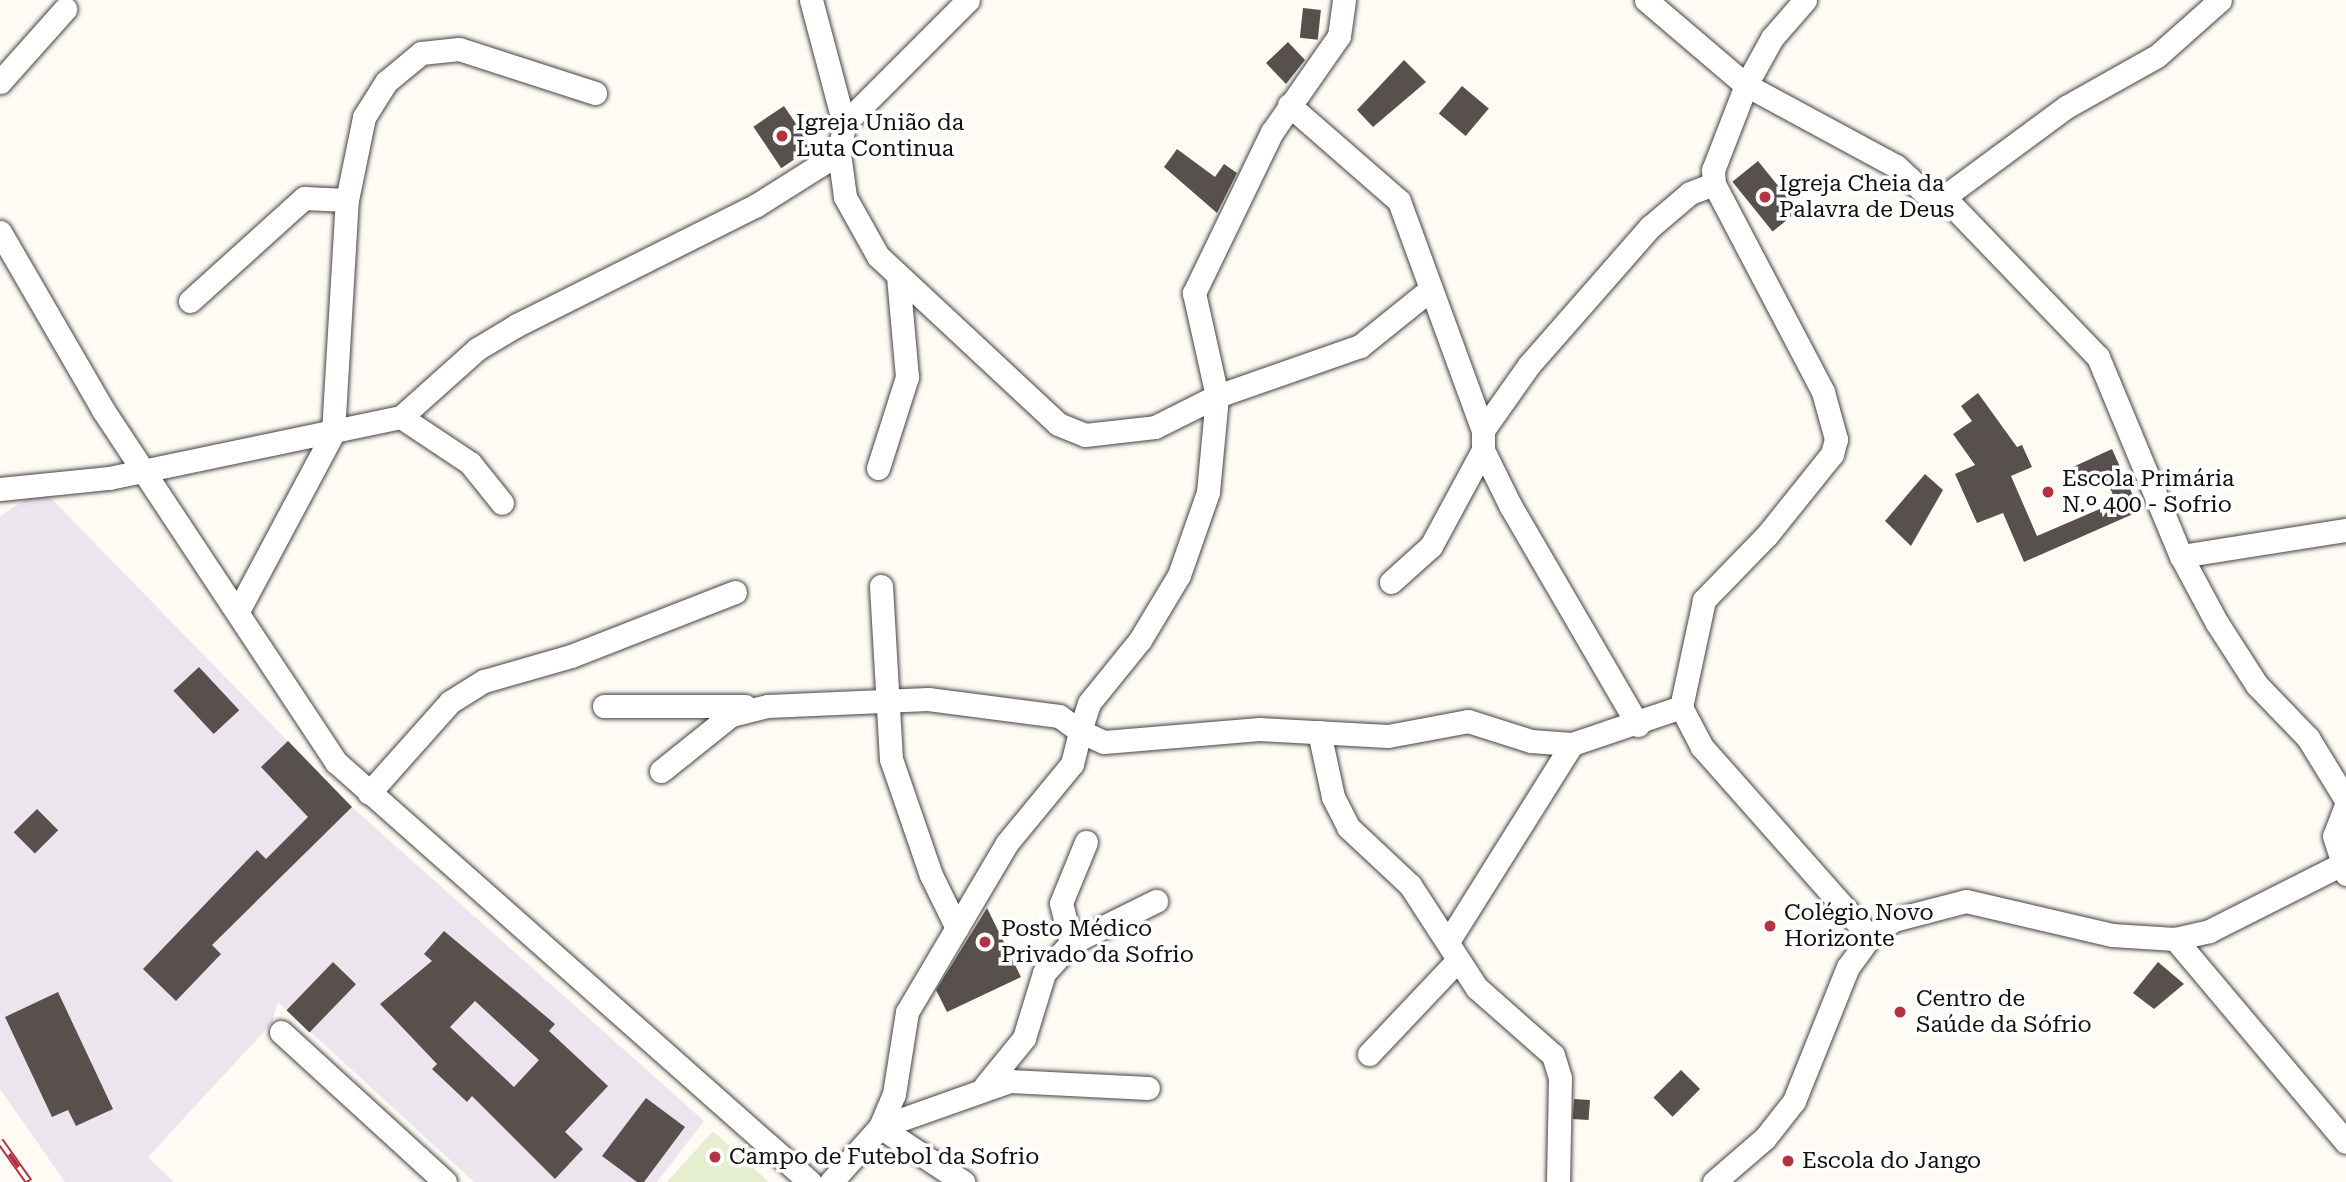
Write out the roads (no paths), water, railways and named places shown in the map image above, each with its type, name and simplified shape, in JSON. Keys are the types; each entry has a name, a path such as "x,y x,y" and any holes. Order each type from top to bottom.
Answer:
{"street":[{"path":"811,0 844,124 839,153 845,197 878,257 1058,424 1084,435 1155,427 1217,396 1360,346 1431,289"},
{"path":"844,124 968,0"},
{"path":"831,1182 880,1127 894,1094 907,1012 1007,844 1072,764 1089,703 1140,640 1179,575 1208,492 1217,396 1194,293 1289,105 1339,36 1344,0"},
{"path":"1646,0 1746,85 1896,166 1924,192 1944,197 2098,357 2181,556 2257,685 2308,738 2346,800"},
{"path":"1805,0 1772,38 1746,85 1713,170 1714,184 1823,392 1836,439 1832,454 1767,535 1704,600 1681,707 1702,747 1870,937"},
{"path":"1944,197 2066,107 2157,56 2220,0"},
{"path":"0,82 65,9"},
{"path":"238,611 333,433 347,200 364,117 386,82 421,53 459,49 594,93"},
{"path":"1289,105 1399,201 1483,440 1638,725"},
{"path":"0,489 143,468 333,433 401,417 477,349 517,325 755,206 839,153"},
{"path":"1391,582 1431,546 1483,440 1492,410 1634,245 1682,199 1714,184"},
{"path":"190,301 304,198 347,200"},
{"path":"0,232 143,468 238,611 306,723 369,793 810,1182"},
{"path":"878,468 907,377 898,277"},
{"path":"401,417 470,463 502,503"},
{"path":"2181,556 2346,530"},
{"path":"881,586 884,703 891,759 931,875 957,928"},
{"path":"369,793 450,702 484,681 571,656 735,592"},
{"path":"604,706 768,706 928,699 1059,716 1080,731 1104,741 1246,729 1388,736 1468,722 1531,741 1572,744 1638,725 1681,707"},
{"path":"661,771 731,715 768,706"},
{"path":"1318,732 1333,797 1348,827 1410,886 1477,988 1553,1055 1560,1078 1558,1182"},
{"path":"1369,1054 1453,950 1572,744"},
{"path":"1714,1182 1765,1138 1794,1101 1848,967 1870,937 1923,908 1966,901 2112,935 2175,939 2209,931 2345,867 2334,835 2346,805"},
{"path":"1071,943 1061,903 1086,842"},
{"path":"984,1087 1024,1038 1044,973 1071,943 1156,901"},
{"path":"2175,939 2307,1103 2346,1142"},
{"path":"281,1032 445,1182"},
{"path":"880,1127 984,1087 1010,1081 1148,1088"},
{"path":"880,1127 963,1182"}],"railway":[{"path":"0,1141 29,1182"}],"place":[{"name":"Igreja União da Luta Continua","path":"782,136"},
{"name":"Igreja Cheia da Palavra de Deus","path":"1765,197"},
{"name":"Escola Primária N.º 400 - Sofrio","path":"2048,492"},
{"name":"Colégio Novo Horizonte","path":"1770,926"},
{"name":"Posto Médico Privado da Sofrio","path":"985,942"},
{"name":"Centro de Saúde da Sófrio","path":"1900,1012"},
{"name":"Campo de Futebol da Sofrio","path":"715,1157"},
{"name":"Escola do Jango","path":"1788,1161"}]}
